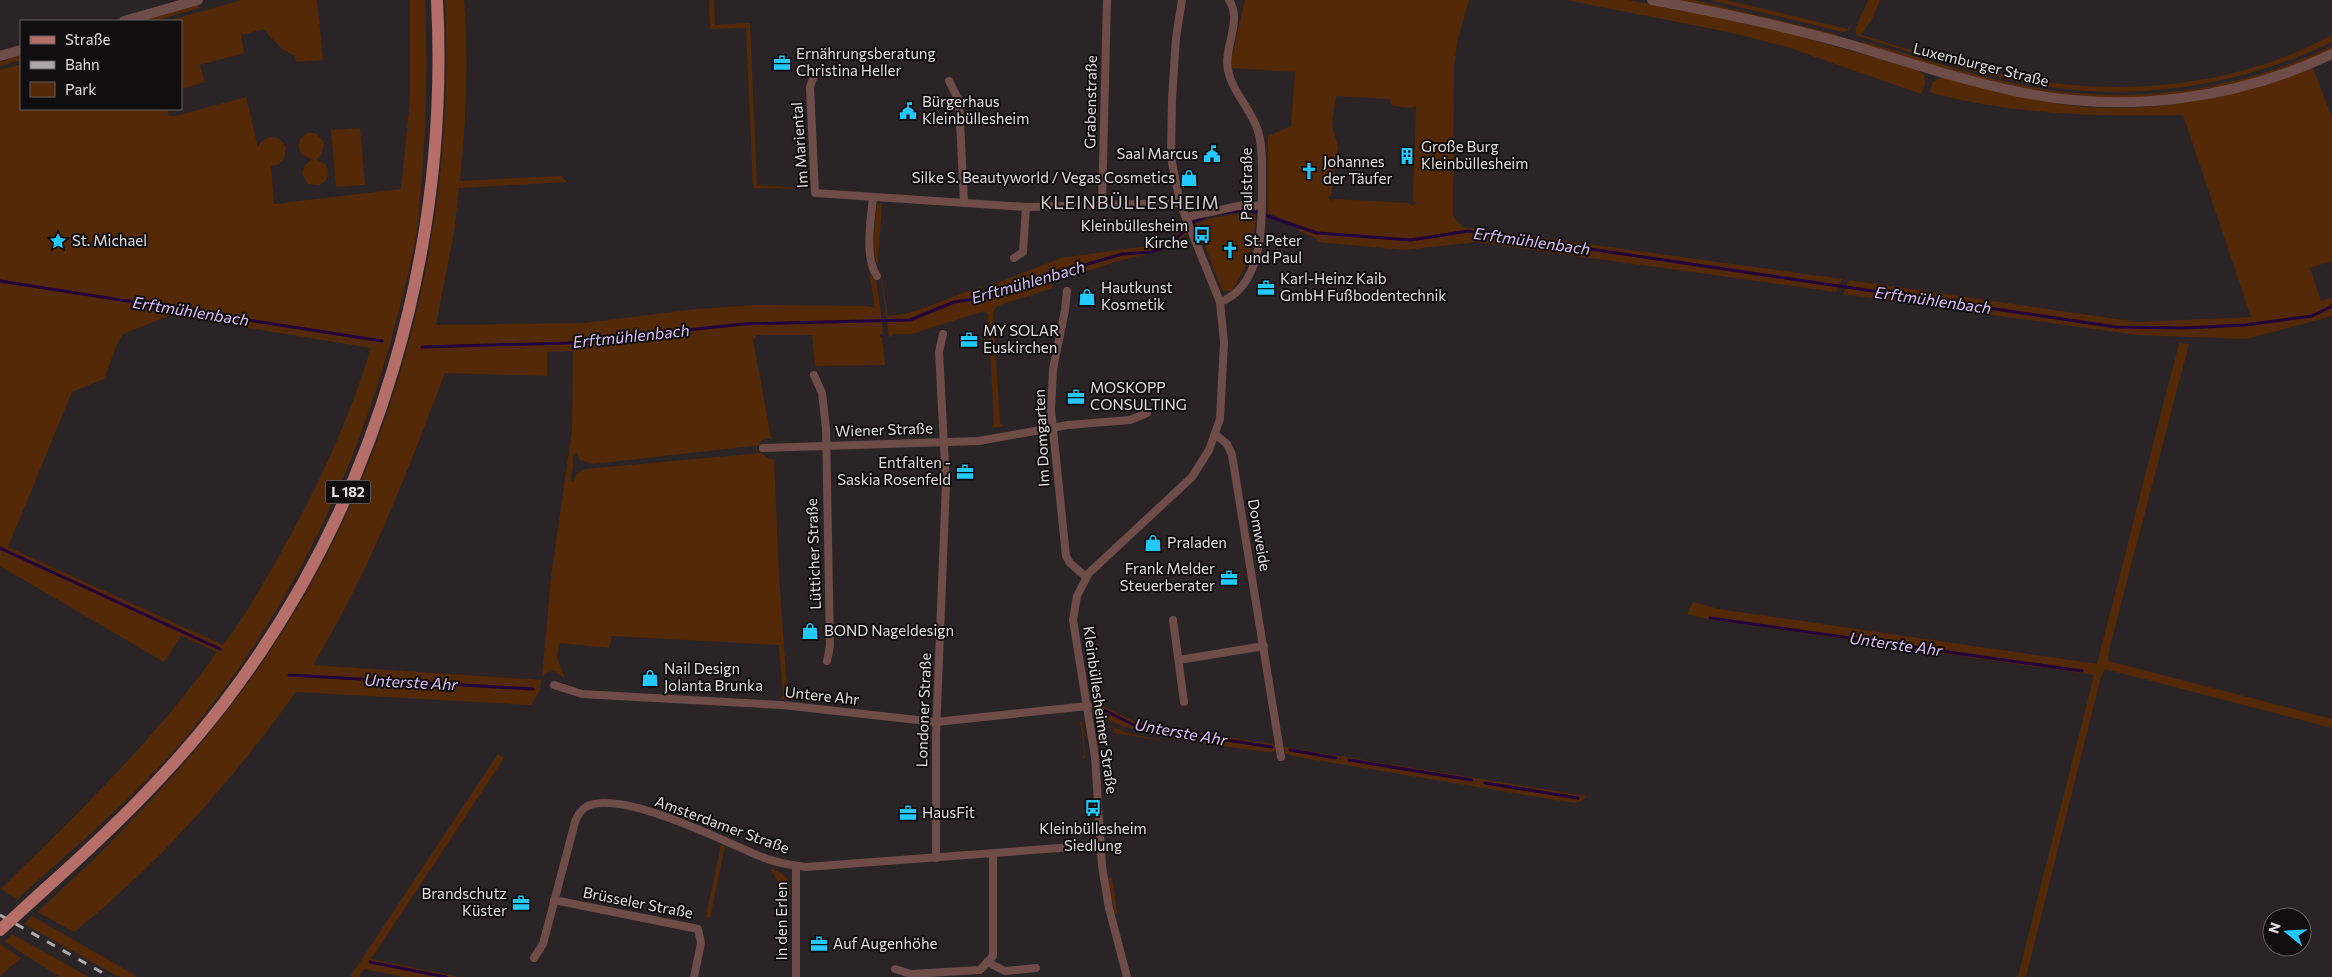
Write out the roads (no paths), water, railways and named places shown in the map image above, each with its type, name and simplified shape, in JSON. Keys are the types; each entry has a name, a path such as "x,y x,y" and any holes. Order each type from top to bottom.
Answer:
{"main road":[{"name":"L 182","path":"0,930 139,801 182,754 227,698 263,647 303,582 350,487 390,381 405,330 421,257 430,198 436,136 438,69 437,0"}],"street":[{"path":"128,20 198,0"},
{"name":"Grabenstraße","path":"1102,206 1107,0"},
{"name":"Kleinbüllesheimer Straße","path":"1127,977 1109,908 1101,845 1096,766 1073,620 1077,596 1086,577 1100,560 1185,484 1204,460 1216,434 1220,419 1223,397 1224,342 1220,302 1180,202 1171,156 1170,122 1176,38 1182,0"},
{"name":"Paulstraße","path":"1220,302 1235,294 1249,275 1257,251 1262,211 1262,162 1258,132 1227,68 1234,21 1233,8 1229,0"},
{"name":"Luxemburger Straße","path":"1652,0 1803,32 2020,93 2074,101 2134,102 2200,96 2276,77 2332,54"},
{"path":"0,56 20,50"},
{"name":"Im Mariental","path":"816,70 810,87 815,193 1026,207 1180,202"},
{"path":"949,81 959,101 964,203"},
{"path":"873,197 870,256 877,276"},
{"path":"1189,223 1243,205 1262,211"},
{"path":"1014,258 1023,252 1026,207"},
{"name":"Im Domgarten","path":"1067,291 1066,310 1053,369 1052,428 1066,556 1070,563 1086,577"},
{"name":"Wiener Straße","path":"943,334 939,352 944,442"},
{"name":"Wiener Straße","path":"814,375 822,393 825,446"},
{"name":"Wiener Straße","path":"763,448 979,440 1052,428 1130,420 1147,413"},
{"name":"Domweide","path":"1216,434 1227,444 1232,455 1281,757"},
{"name":"Londoner Straße","path":"936,858 936,722 946,483 944,442"},
{"name":"Lütticher Straße","path":"825,446 830,646 827,661"},
{"path":"1173,620 1184,702"},
{"path":"1178,660 1264,646"},
{"name":"Untere Ahr","path":"554,685 582,694 782,705 936,722 1088,706"},
{"name":"Amsterdamer Straße","path":"534,958 542,944 574,822 583,809 594,804 615,805 666,816 708,832 758,856 796,866 818,867 1101,845"},
{"path":"895,969 911,974 980,970 993,956 993,854"},
{"name":"In den Erlen","path":"796,866 796,977"},
{"name":"Brüsseler Straße","path":"554,900 698,929 701,943 694,977"},
{"path":"987,962 1005,971 1036,968"}],"waterway":[{"name":"Erftmühlenbach","path":"1223,213 1243,210 1256,212 1317,233 1411,240 1468,231 2116,327 2184,328 2245,325 2312,316 2332,306"},
{"name":"Erftmühlenbach","path":"422,347 568,343 743,324 910,320 954,302 994,296 1012,287 1032,283 1050,272 1071,269 1122,254 1151,252 1168,246 1195,221 1209,215"},
{"name":"Erftmühlenbach","path":"0,281 382,341"},
{"name":"Unterste Ahr","path":"0,548 220,649"},
{"name":"Unterste Ahr","path":"1710,618 2082,671"},
{"name":"Unterste Ahr","path":"289,675 533,689"},
{"name":"Unterste Ahr","path":"1094,705 1136,726 1272,747"},
{"name":"Unterste Ahr","path":"1290,750 1336,758"},
{"name":"Unterste Ahr","path":"1349,760 1472,780"},
{"name":"Unterste Ahr","path":"1485,783 1578,798"},
{"path":"370,962 446,977"}],"railway":[{"path":"0,915 110,977"}],"place":[{"name":"Ernährungsberatung Christina Heller","path":"782,63"},
{"name":"Bürgerhaus Kleinbüllesheim","path":"908,111"},
{"name":"Saal Marcus","path":"1212,154"},
{"name":"Große Burg Kleinbüllesheim","path":"1407,156"},
{"name":"Johannes der Täufer","path":"1309,171"},
{"name":"Silke S. Beautyworld / Vegas Cosmetics","path":"1189,178"},
{"name":"Kleinbüllesheim Kirche","path":"1202,235"},
{"name":"St. Michael","path":"58,241"},
{"name":"St. Peter und Paul","path":"1230,250"},
{"name":"Karl-Heinz Kaib GmbH Fußbodentechnik","path":"1266,288"},
{"name":"Hautkunst Kosmetik","path":"1087,297"},
{"name":"MY SOLAR Euskirchen","path":"969,340"},
{"name":"MOSKOPP CONSULTING","path":"1076,397"},
{"name":"Entfalten - Saskia Rosenfeld","path":"965,472"},
{"name":"Praladen","path":"1153,543"},
{"name":"Frank Melder Steuerberater","path":"1229,578"},
{"name":"BOND Nageldesign","path":"810,631"},
{"name":"Nail Design Jolanta Brunka","path":"650,678"},
{"name":"Kleinbüllesheim Siedlung","path":"1093,808"},
{"name":"HausFit","path":"908,813"},
{"name":"Brandschutz Küster","path":"521,903"},
{"name":"Auf Augenhöhe","path":"819,944"}],"district":[{"name":"KLEINBÜLLESHEIM","path":"1130,203"}]}
